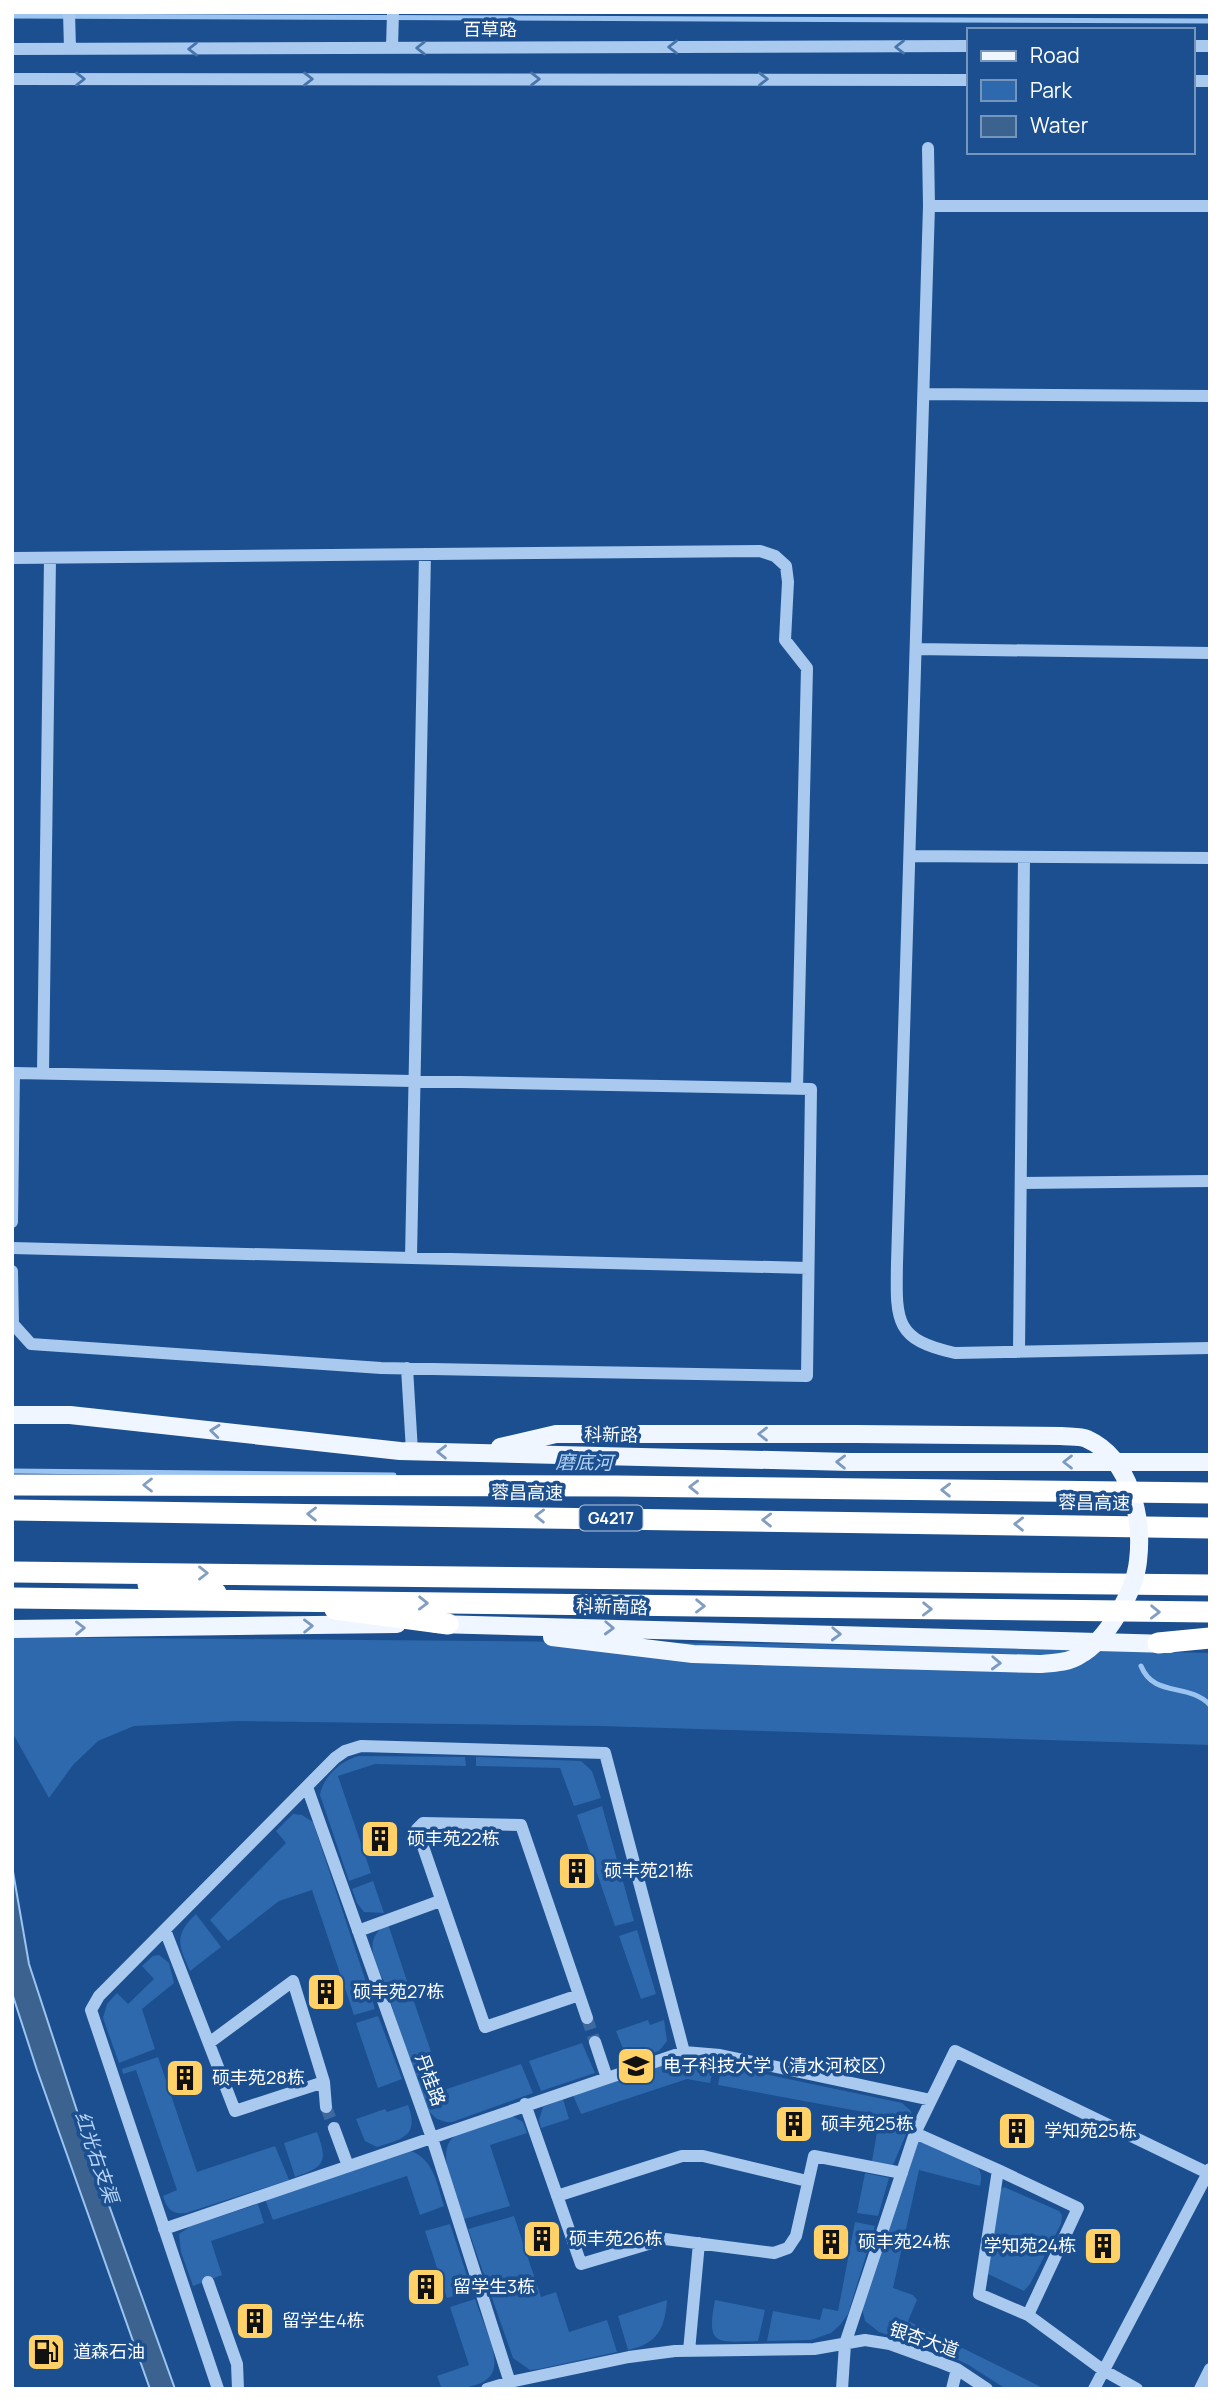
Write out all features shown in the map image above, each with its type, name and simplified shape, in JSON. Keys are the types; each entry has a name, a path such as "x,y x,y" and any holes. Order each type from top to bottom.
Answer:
{"highway":[{"path":"12,1485 631,1486 1210,1493"},
{"name":"蓉昌高速","path":"12,1510 1210,1528"},
{"path":"12,1572 1210,1585"},
{"path":"59,1572 448,1624"},
{"path":"12,1598 1210,1612"},
{"path":"1158,1643 1210,1638"}],"main road":[{"name":"科新路","path":"12,1415 70,1415 412,1451 850,1462 1210,1462"},
{"path":"448,1624 693,1654 1039,1664 1064,1662 1081,1655 1102,1635 1124,1604 1138,1563 1138,1511 1122,1472 1105,1451 1086,1438 856,1434 556,1434 475,1453"},
{"name":"科新南路","path":"12,1629 448,1624 1210,1644"}],"street":[{"path":"392,48 393,12"},
{"path":"69,19 70,49"},
{"name":"百草路","path":"12,49 967,47"},
{"path":"12,79 967,80"},
{"path":"928,148 929,206 897,1264 898,1311 909,1336 929,1348 955,1353 1210,1348"},
{"path":"929,206 1210,206"},
{"path":"923,394 1210,396"},
{"path":"12,558 760,551 775,556 786,566 788,582 785,640 807,668 797,1088"},
{"path":"411,1258 425,554"},
{"path":"43,1072 50,558"},
{"path":"916,649 1210,653"},
{"path":"909,856 1210,858"},
{"path":"1019,1352 1024,857"},
{"path":"12,1222 14,1073 811,1089 807,1376 407,1368 30,1344 13,1324 12,1271"},
{"path":"1021,1183 1210,1181"},
{"path":"12,1248 808,1268"},
{"path":"407,1368 412,1451"},
{"path":"218,2389 91,2010 99,1996 335,1758 345,1751 361,1746 605,1753 684,2052"},
{"name":"丹桂路","path":"307,1787 432,2138 511,2385"},
{"path":"579,1995 485,2027 416,1829 423,1822 521,1825 587,2018"},
{"path":"358,1931 440,1901"},
{"path":"165,1930 235,2111 324,2082"},
{"path":"209,2043 293,1981 324,2082 326,2107"},
{"path":"595,2042 607,2078"},
{"path":"842,2389 845,2344 915,2133 955,2051 1209,2172 1094,2389"},
{"path":"164,2229 684,2052 720,2055 931,2100"},
{"path":"525,2104 581,2264 665,2239 774,2253 788,2248 796,2236 814,2156 902,2173"},
{"path":"334,2128 348,2166"},
{"path":"915,2133 999,2169 1078,2208 1028,2315"},
{"path":"557,2196 682,2156 703,2156 807,2181"},
{"path":"999,2169 979,2294 1028,2315 1103,2370 1137,2389"},
{"path":"689,2351 699,2244"},
{"path":"208,2282 237,2364 238,2389"},
{"name":"银杏大道","path":"487,2389 629,2357 689,2351 814,2349 864,2340 890,2344 957,2369 987,2389"},
{"path":"952,2389 957,2369"},
{"path":"1200,2389 1210,2369"}],"green space":[{"path":"12,1637 812,1644 1210,1653 1210,1745 600,1726 238,1721 134,1726 98,1741 73,1765 49,1798 12,1732"},
{"path":"359,1756 465,1757 466,1766 375,1764 338,1776 371,1873 349,1881 320,1795 325,1781 334,1770"},
{"path":"476,1757 581,1761 592,1771 601,1798 574,1806 560,1768 476,1766"},
{"path":"602,1806 634,1921 615,1926 577,1815"},
{"path":"293,1814 302,1815 313,1822 375,2009 354,2015 312,1890 279,1901 228,1941 210,1920 286,1843 276,1831"},
{"path":"373,1881 384,1913 364,1912 352,1889"},
{"path":"196,1914 221,1947 190,1971 180,1941 184,1928"},
{"path":"388,1924 408,1984 388,1991 372,1946 379,1930"},
{"path":"637,1930 656,1994 641,1999 619,1936"},
{"path":"159,1955 169,1963 174,1983 142,2009 155,2049 119,2063 103,2018 107,2004 117,1993 128,2004 154,1979 142,1966 153,1956"},
{"path":"411,1993 444,2090 521,2064 533,2093 452,2122 437,2119 426,2109 390,2000"},
{"path":"378,2016 402,2079 378,2088 356,2023"},
{"path":"648,2020 650,2025 664,2020 667,2041 659,2051 628,2061 616,2031"},
{"path":"582,2043 595,2073 541,2091 529,2061"},
{"path":"158,2057 197,2172 275,2146 289,2180 186,2213 171,2210 163,2196 177,2190 136,2070 123,2074 122,2069"},
{"path":"676,2059 715,2062 710,2083 687,2079 581,2114 573,2095"},
{"path":"722,2065 902,2103 911,2111 912,2120 893,2165 872,2161 880,2115 718,2085"},
{"path":"563,2099 569,2119 541,2128 539,2120 543,2107"},
{"path":"408,2105 412,2124 406,2135 377,2147 365,2141 356,2119 385,2109 387,2112"},
{"path":"512,2116 523,2122 527,2133 490,2145 510,2206 464,2219 449,2176 446,2152 449,2143 455,2136 467,2130"},
{"path":"317,2132 323,2157 321,2162 313,2170 295,2177 284,2143"},
{"path":"918,2138 975,2164 981,2180 980,2186 919,2170 893,2288 913,2295 917,2300 908,2321 1045,2389 1006,2389 967,2364 943,2353 879,2332 865,2321 862,2308"},
{"path":"411,2151 425,2160 430,2167 444,2206 420,2215 407,2176 273,2220 265,2199"},
{"path":"865,2173 889,2178 878,2216 857,2213"},
{"path":"1004,2187 1059,2211 1062,2215 1061,2224 1024,2291 986,2273 1000,2190"},
{"path":"258,2204 264,2223 211,2241 222,2275 193,2286 181,2252 179,2234 191,2226"},
{"path":"514,2216 541,2297 556,2292 569,2332 607,2320 617,2352 530,2370 513,2358 468,2229"},
{"path":"855,2222 875,2226 848,2314 840,2325 831,2333 811,2340 767,2341 773,2311 820,2320 823,2308 838,2311"},
{"path":"450,2224 472,2291 447,2298 425,2231"},
{"path":"475,2299 493,2349 495,2363 492,2374 483,2382 467,2387 442,2389 437,2376 469,2365 450,2307"},
{"path":"667,2300 658,2334 646,2344 628,2350 618,2316"},
{"path":"715,2300 765,2310 758,2341 732,2342 717,2338 712,2326"}],"water":[{"path":"12,1866 29,1964 96,2169 175,2389 150,2389 12,1993"}],"waterway":[{"path":"12,16 1210,21"},
{"name":"磨底河","path":"12,1471 394,1475"},
{"name":"磨底河","path":"1141,1666 1154,1682 1192,1694 1210,1705"}],"tunnel":[{"path":"587,2018 595,2042"},
{"path":"326,2107 334,2128"}],"place":[{"name":"硕丰苑22栋","path":"380,1839"},
{"name":"硕丰苑21栋","path":"577,1871"},
{"name":"硕丰苑27栋","path":"326,1992"},
{"name":"电子科技大学（清水河校区）","path":"636,2066"},
{"name":"硕丰苑28栋","path":"185,2078"},
{"name":"硕丰苑25栋","path":"794,2124"},
{"name":"学知苑25栋","path":"1017,2131"},
{"name":"硕丰苑26栋","path":"542,2239"},
{"name":"硕丰苑24栋","path":"831,2242"},
{"name":"学知苑24栋","path":"1103,2246"},
{"name":"留学生3栋","path":"426,2287"},
{"name":"留学生4栋","path":"255,2321"},
{"name":"道森石油","path":"46,2352"}],"water label":[{"name":"红光右支渠","path":"97,2157"}]}
